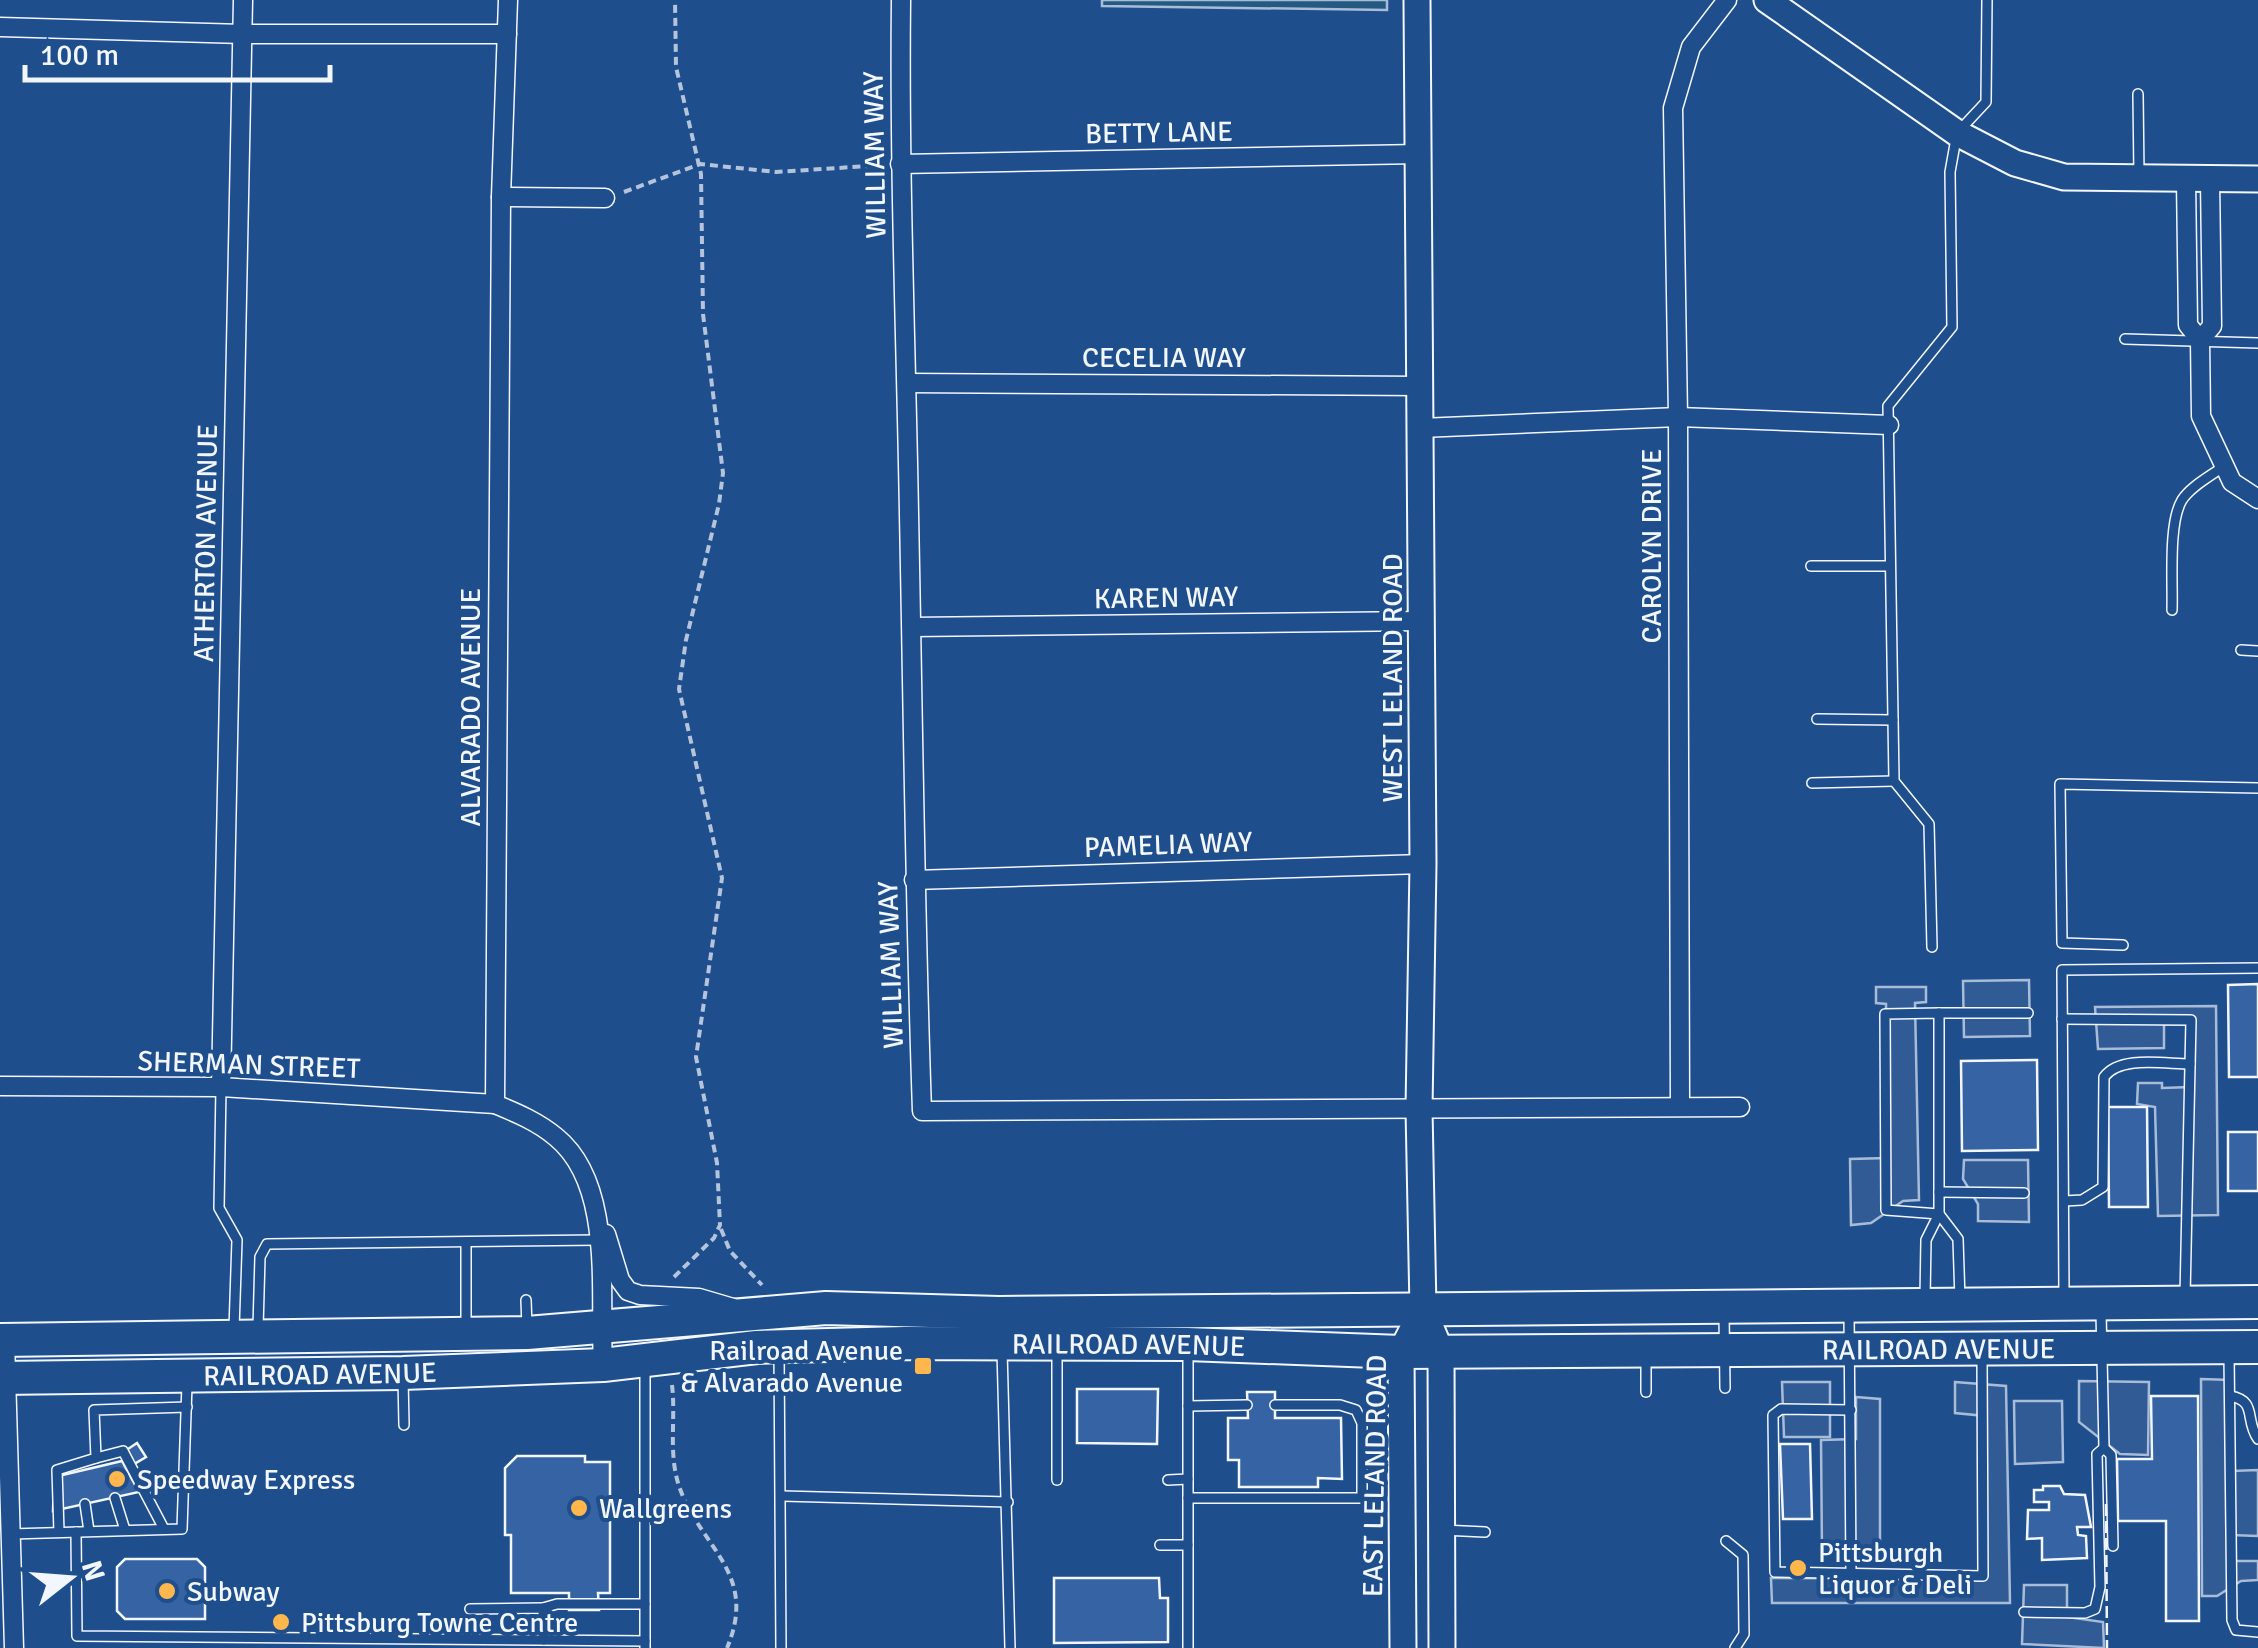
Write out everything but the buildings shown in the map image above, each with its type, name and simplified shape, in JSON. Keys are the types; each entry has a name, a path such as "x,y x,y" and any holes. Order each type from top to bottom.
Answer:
{"highway":[{"name":"RAILROAD AVENUE","path":"2,1340 527,1333 601,1327 648,1310 758,1300 1000,1328 1057,1344 1188,1344 1402,1352 2244,1347"},
{"name":"RAILROAD AVENUE","path":"3,1378 187,1391 402,1374 603,1364 1000,1328 1423,1309 2258,1302"}],"main road":[{"name":"WEST LELAND ROAD","path":"1417,0 1423,864 1419,1109 1423,1309 1441,1352"},
{"path":"1767,0 1957,133 2015,162 2064,176 2258,179"},
{"name":"EAST LELAND ROAD","path":"1402,1648 1402,1352 1423,1309"},
{"path":"1441,1352 1442,1648"}],"street":[{"name":"ATHERTON AVENUE","path":"221,1087 243,0"},
{"name":"ALVARADO AVENUE","path":"495,1104 501,198 508,0"},
{"name":"WILLIAM WAY","path":"901,0 900,164 922,1111 1740,1107"},
{"name":"CAROLYN DRIVE","path":"1680,1106 1673,108 1690,47 1726,0"},
{"path":"0,27 243,34 507,34"},
{"name":"BETTY LANE","path":"900,164 1419,154"},
{"path":"2198,179 2212,256 2212,326 2200,340"},
{"path":"2198,179 2188,257 2188,325 2200,340 2202,416 2232,482 2258,500"},
{"path":"501,198 605,198"},
{"name":"CECELIA WAY","path":"906,383 1421,386"},
{"path":"1421,428 1678,417 1889,425"},
{"name":"KAREN WAY","path":"912,627 1421,621"},
{"name":"PAMELIA WAY","path":"914,880 1423,864"},
{"name":"SHERMAN STREET","path":"0,1086 221,1087 495,1104"},
{"path":"495,1104 533,1120 560,1139 580,1165 620,1280 648,1310"},
{"path":"596,1207 603,1364"},
{"path":"2,1340 11,1534 6,1567 9,1641"}],"lane":[{"path":"1932,947 1930,824 1894,781 1888,406 1952,326 1950,172 1957,133 1986,102 1987,0"},
{"path":"2138,94 2139,179"},
{"path":"2188,257 2212,256"},
{"path":"2125,340 2258,343"},
{"path":"2172,610 2180,502 2224,466"},
{"path":"1811,566 1890,566"},
{"path":"2241,650 2258,651"},
{"path":"1817,720 1893,720"},
{"path":"1812,783 1894,781"},
{"path":"2123,945 2062,943 2060,784 2258,788"},
{"path":"2064,1304 2062,970 2258,968"},
{"path":"1940,1214 1886,1210 1885,1014 2028,1013"},
{"path":"1925,1306 1926,1240 1940,1214 1938,1014"},
{"path":"2062,1019 2191,1020 2185,1304"},
{"path":"2064,1200 2082,1200 2103,1187 2106,1072 2119,1064 2190,1064"},
{"path":"221,1087 219,1208 237,1240 246,1336"},
{"path":"1939,1192 2024,1192"},
{"path":"1940,1214 1958,1239 1960,1306"},
{"path":"246,1336 260,1257 267,1244 599,1240"},
{"path":"466,1243 466,1334"},
{"path":"526,1300 527,1333"},
{"path":"2101,1304 2104,1448 2111,1455 2113,1546"},
{"path":"1849,1307 1852,1573"},
{"path":"1724,1308 1724,1388"},
{"path":"76,1532 77,1636 544,1640 645,1645 652,1358 648,1310"},
{"path":"1000,1328 1010,1648"},
{"path":"1057,1344 1057,1480"},
{"path":"1188,1344 1188,1648"},
{"path":"779,1346 782,1648"},
{"path":"2244,1347 2230,1396 2232,1620 2236,1630 2258,1632"},
{"path":"1852,1410 1781,1409 1774,1415 1775,1572 1983,1576 1982,1349"},
{"path":"1646,1351 1646,1392"},
{"path":"402,1374 404,1425"},
{"path":"11,1534 182,1529 187,1391 94,1410 101,1460"},
{"path":"2230,1396 2248,1402 2258,1440"},
{"path":"1188,1498 1362,1498 1362,1424 1356,1410 1340,1404 1275,1405"},
{"path":"1188,1406 1247,1405"},
{"path":"2024,1612 2086,1614 2095,1609 2100,1586 2097,1454 2104,1448"},
{"path":"58,1532 57,1470 77,1468 123,1451 164,1530"},
{"path":"1168,1480 1188,1480"},
{"path":"782,1496 1008,1502"},
{"path":"115,1498 126,1530"},
{"path":"85,1504 90,1531"},
{"path":"1442,1530 1485,1532"},
{"path":"1726,1541 1743,1555 1744,1634 1735,1648"},
{"path":"1160,1545 1188,1545"},
{"path":"470,1609 645,1604"},
{"path":"543,1608 544,1640"}],"path":[{"path":"675,0 676,67 700,164 703,314 723,473 686,640 680,689 722,878 696,1056 714,1148 724,1243 758,1300"},
{"path":"605,198 700,164 776,172 900,164"},
{"path":"648,1310 653,1286 665,1286 714,1238 720,1225"},
{"path":"652,1358 671,1384 680,1490 724,1561 736,1592 737,1614 727,1648"}],"shaded area":[{"path":"1102,0 1387,0 1387,10 1102,6"},
{"path":"2029,980 2030,1036 1964,1037 1963,981"},
{"path":"1876,987 1926,987 1926,1002 1915,1003 1919,1200 1903,1201 1871,1223 1851,1225 1850,1159 1887,1158 1886,1004 1876,1003"},
{"path":"2216,1006 2218,1215 2158,1216 2155,1107 2137,1104 2138,1083 2162,1083 2162,1088 2191,1087 2192,1024 2164,1024 2164,1048 2098,1049 2095,1007"},
{"path":"1964,1160 2028,1160 2029,1222 1978,1221 1978,1204 1963,1179"},
{"path":"2201,1379 2231,1380 2232,1471 2258,1470 2258,1536 2231,1535 2231,1561 2258,1561 2258,1580 2241,1581 2217,1596 2202,1596"},
{"path":"2079,1381 2149,1382 2148,1455 2120,1454 2079,1422"},
{"path":"1782,1382 1830,1382 1830,1437 1784,1437"},
{"path":"1955,1382 2006,1386 2010,1603 1772,1603 1771,1578 1986,1579 1985,1416 1955,1413"},
{"path":"1856,1397 1880,1399 1880,1554 1822,1554 1821,1440 1856,1439"},
{"path":"2014,1401 2062,1401 2063,1462 2015,1464"},
{"path":"2024,1585 2067,1585 2067,1617 2103,1622 2104,1648 2022,1644"}],"fence":[{"path":"2106,1504 2107,1648"}],"place":[{"name":"Railroad Avenue & Alvarado Avenue","path":"923,1366"},
{"name":"Speedway Express","path":"117,1479"},
{"name":"Wallgreens","path":"579,1508"},
{"name":"Pittsburgh Liquor & Deli","path":"1798,1568"},
{"name":"Subway","path":"167,1591"},
{"name":"Pittsburg Towne Centre","path":"281,1622"}]}
